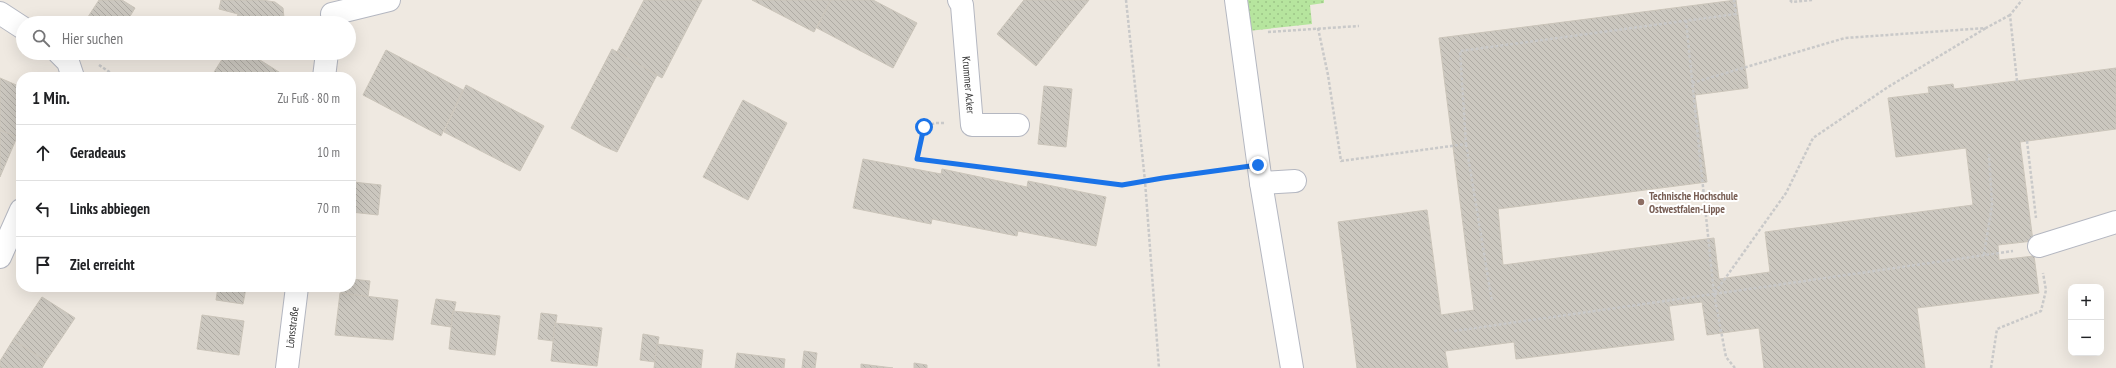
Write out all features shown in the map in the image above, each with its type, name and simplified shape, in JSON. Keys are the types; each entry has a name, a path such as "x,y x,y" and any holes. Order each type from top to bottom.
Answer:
{"street":[{"path":"332,12 389,0"},
{"name":"Krummer Acker","path":"959,0 962,5 972,125 1018,125"},
{"path":"1236,0 1259,174 1292,368"},
{"path":"0,12 16,23"},
{"path":"66,60 71,72"},
{"path":"325,72 326,60"},
{"path":"1259,174 1295,181"},
{"path":"0,257 16,221"},
{"path":"2040,246 2116,222"},
{"name":"Lönsstraße","path":"287,368 296,292"}],"path":[{"path":"1126,0 1145,181 1159,368"},
{"path":"1492,302 1466,144 1460,51 1736,14 1734,0"},
{"path":"1790,0 1792,2 1812,0"},
{"path":"1714,294 1786,193 1812,138 1888,87 2010,15 2022,0"},
{"path":"2010,15 2017,81"},
{"path":"1686,21 1714,294 1726,357 1735,368"},
{"path":"1240,35 1359,26"},
{"path":"1318,28 1328,75 1341,161 1466,144"},
{"path":"1692,83 1845,38 1986,28"},
{"path":"935,123 924,127 917,159 1122,185 1145,181 1259,174"},
{"path":"1991,368 1997,329 2041,311 2046,290 2027,141"},
{"path":"1984,255 1992,205 1989,154"},
{"path":"1454,331 2040,246"}],"green space":[{"path":"1245,0 1324,0 1324,3 1310,5 1312,24 1248,31"}],"building":[{"path":"99,0 122,0 135,8 130,16 89,16"},
{"path":"221,0 262,0 275,2 283,8 284,16 238,16 238,14 219,9"},
{"path":"644,0 702,0 662,78 617,52"},
{"path":"752,0 831,0 814,32"},
{"path":"831,0 873,0 917,23 893,68 817,28"},
{"path":"1024,0 1089,0 1036,66 997,34"},
{"path":"1736,0 1748,88 1695,95 1707,182 1498,209 1503,265 1714,238 1719,279 1770,272 1765,232 1973,205 1966,148 1896,157 1888,98 1929,93 1928,87 1953,84 1954,89 2116,68 2116,129 2020,142 2033,241 1998,245 1999,260 2034,256 2039,293 1917,308 1925,368 1764,368 1759,328 1707,335 1702,302 1669,306 1674,340 1516,359 1514,342 1445,351 1448,368 1357,368 1338,222 1427,210 1441,315 1474,310 1439,38"},
{"path":"612,49 657,75 617,152 571,128"},
{"path":"386,50 463,90 441,136 363,95"},
{"path":"222,60 260,60 279,72 214,72"},
{"path":"0,78 16,85 16,137 0,130"},
{"path":"466,85 544,126 520,171 444,132"},
{"path":"1044,86 1072,89 1066,147 1038,144"},
{"path":"743,100 787,123 748,200 703,177"},
{"path":"0,130 16,137 16,139 0,177"},
{"path":"863,159 941,174 942,169 1027,187 1028,181 1106,197 1096,246 1018,231 1017,236 932,219 931,224 853,208"},
{"path":"356,182 381,185 378,215 356,213"},
{"path":"356,280 370,281 368,297 341,293 356,292"},
{"path":"217,292 245,292 243,304 216,300"},
{"path":"340,293 398,300 393,340 335,335"},
{"path":"42,297 75,318 46,361 13,340"},
{"path":"436,299 456,302 451,327 431,324"},
{"path":"453,311 500,316 495,355 449,349"},
{"path":"541,313 557,315 553,341 538,339"},
{"path":"202,315 244,321 239,355 197,349"},
{"path":"555,323 602,328 597,366 551,361"},
{"path":"643,334 659,337 655,362 640,360"},
{"path":"13,340 46,361 42,368 0,368 0,361"},
{"path":"657,344 703,350 701,368 654,368"},
{"path":"804,351 817,353 815,368 802,368"},
{"path":"737,353 785,359 784,368 735,368"},
{"path":"914,363 927,365 927,368 914,368"},
{"path":"861,364 893,368 861,368"}],"place":[{"name":"Technische Hochschule Ostwestfalen-Lippe","path":"1641,202"}],"route":[{"path":"924,127 917,159 1122,185 1258,165"}]}
